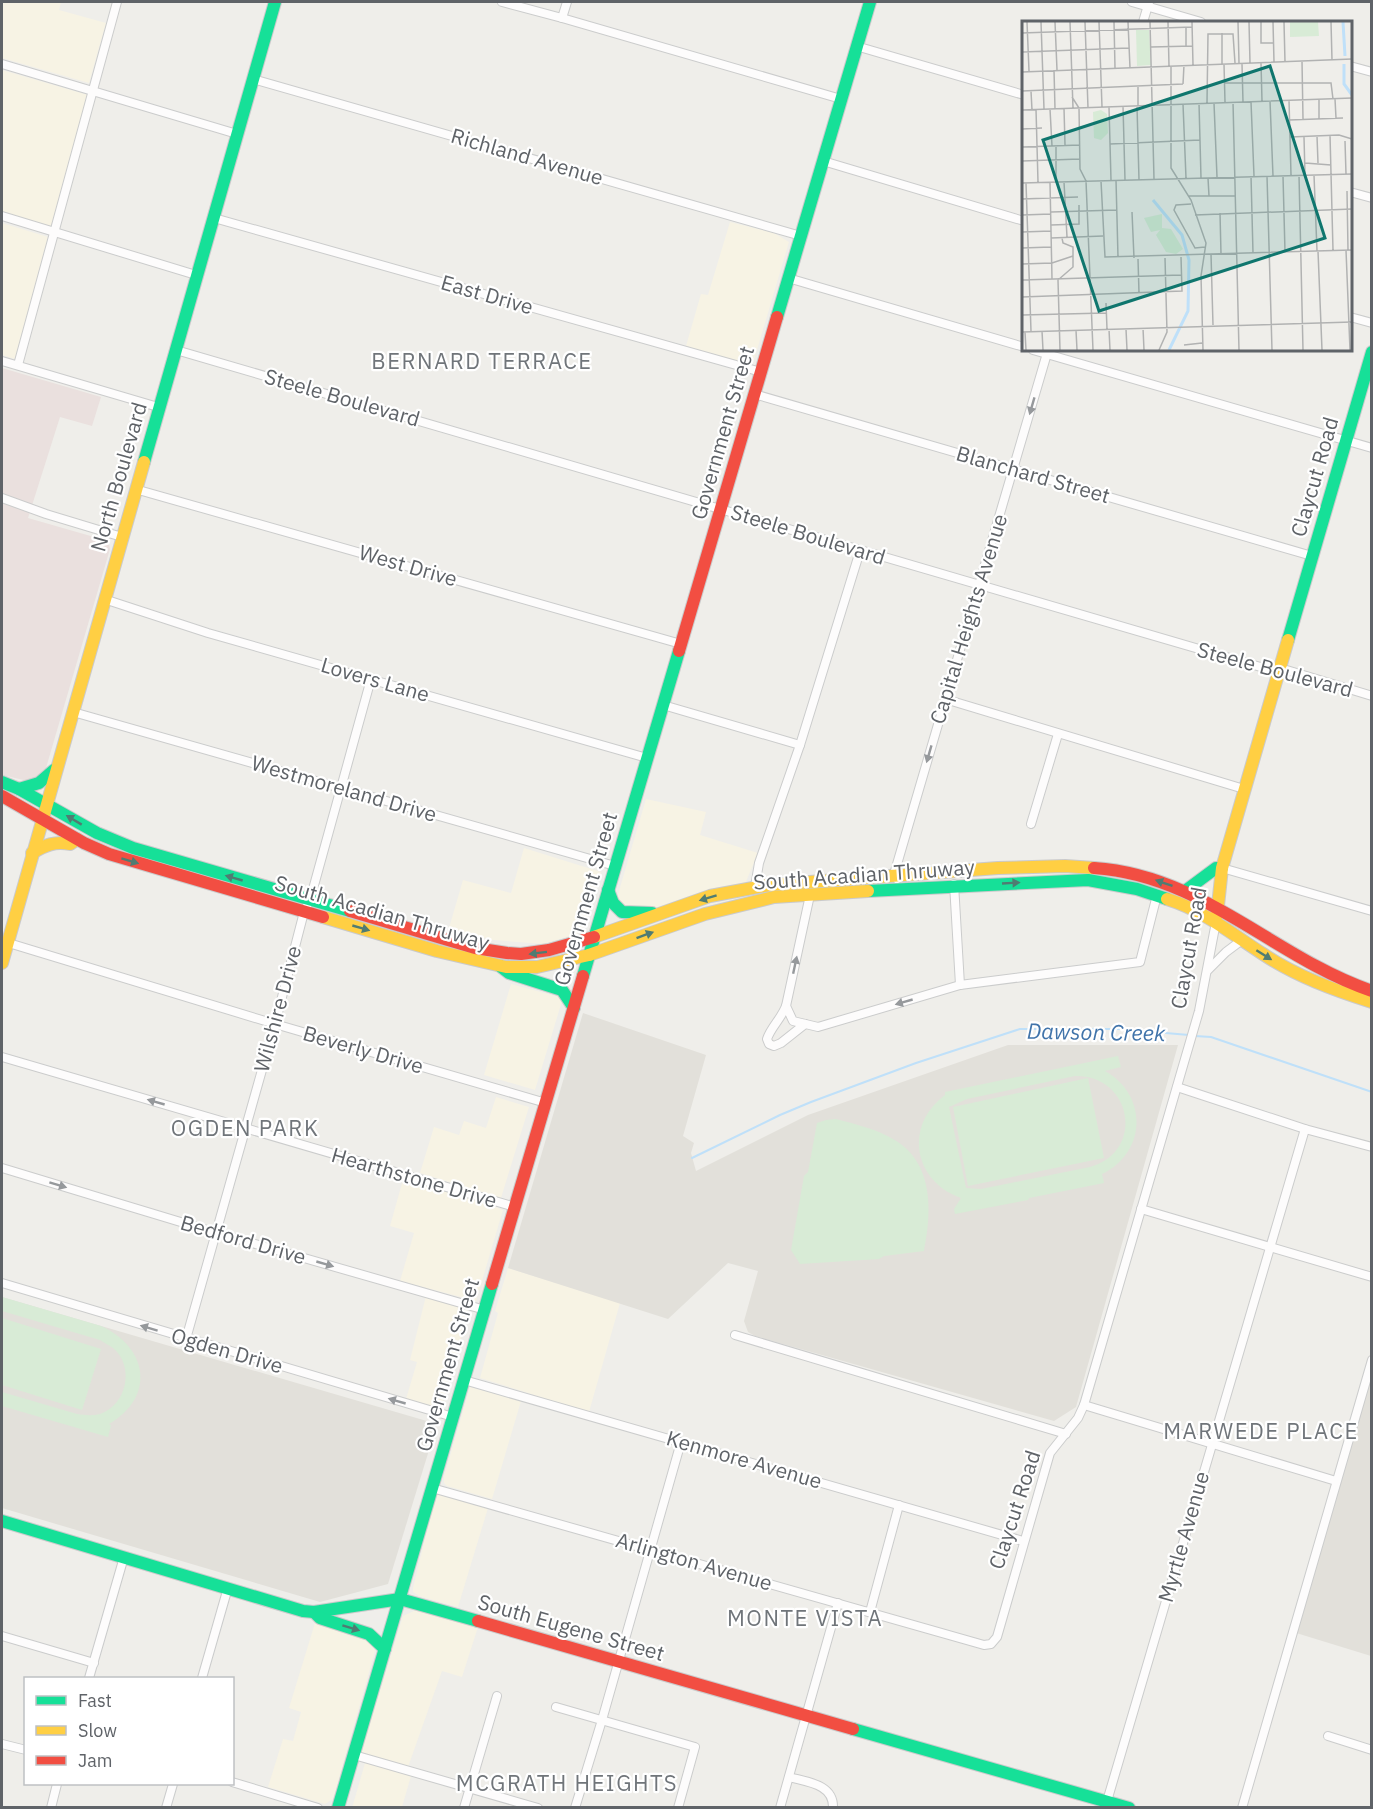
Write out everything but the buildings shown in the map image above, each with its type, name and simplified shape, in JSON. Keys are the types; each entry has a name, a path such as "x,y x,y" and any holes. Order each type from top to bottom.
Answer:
{"main road":[{"name":"North Boulevard","path":"2,963 4,942 73,712 275,2"},
{"name":"Government Street","path":"338,1808 870,2"},
{"name":"Claycut Road","path":"1216,922 1222,868 1371,352"},
{"path":"19,789 38,785 48,779 57,767"},
{"name":"South Acadian Thruway","path":"2,782 19,789 97,833 133,848 495,952 540,953 564,948 719,895 754,887 807,881 954,872 1095,867 1145,876 1185,891 1218,907 1313,966 1371,991"},
{"name":"South Acadian Thruway","path":"2,796 109,854 437,951 500,966 540,967 590,955 724,909 774,897 1088,880 1157,895 1198,911 1264,955 1315,982 1371,1002"},
{"path":"32,853 50,843 70,844 77,838"},
{"path":"1185,891 1216,868 1222,868"},
{"path":"608,890 615,907 622,912 664,913"},
{"path":"500,966 509,973 562,990 574,1008"},
{"name":"South Eugene Street","path":"2,1521 124,1557 227,1591 314,1612 400,1599 1106,1804 1129,1808"},
{"path":"314,1612 320,1618 369,1634 385,1649"}],"street":[{"path":"18,365 117,2"},
{"path":"502,2 841,99"},
{"path":"562,18 567,2"},
{"path":"1132,2 1148,4 1198,21"},
{"path":"1143,21 1148,4"},
{"path":"856,46 1022,94"},
{"path":"2,64 237,134"},
{"path":"1352,67 1371,72"},
{"name":"Richland Avenue","path":"253,79 801,236"},
{"path":"823,161 1022,221"},
{"path":"1352,193 1371,198"},
{"path":"2,216 196,275"},
{"name":"East Drive","path":"214,218 761,372"},
{"path":"788,278 1022,347"},
{"path":"1352,318 1371,323"},
{"name":"Steele Boulevard","path":"176,350 1264,668 1280,668 1371,696"},
{"path":"1048,352 1371,448"},
{"name":"Capital Heights Avenue","path":"896,876 895,871 1048,352"},
{"path":"2,360 158,407"},
{"name":"Blanchard Street","path":"754,394 1312,556"},
{"name":"West Drive","path":"135,489 681,644"},
{"path":"2,498 122,537"},
{"path":"754,887 759,863 800,745 860,551"},
{"name":"Lovers Lane","path":"104,599 208,633 647,758"},
{"name":"Wilshire Drive","path":"186,1339 275,1024 304,912 310,900 372,679"},
{"path":"945,699 1244,789"},
{"path":"663,705 800,745"},
{"name":"Westmoreland Drive","path":"73,712 615,866"},
{"path":"1031,824 1058,734"},
{"path":"1222,868 1371,911"},
{"path":"954,872 960,986"},
{"path":"896,876 901,889"},
{"path":"805,1024 774,1046 767,1040 782,1018 786,1006 810,895"},
{"path":"786,1006 793,1021 818,1027 960,986 1140,962 1157,895"},
{"name":"Claycut Road","path":"991,1644 997,1637 1050,1453 1078,1418 1084,1405 1200,1011 1216,922"},
{"path":"1208,970 1242,940"},
{"name":"Beverly Drive","path":"4,942 546,1103"},
{"name":"Hearthstone Drive","path":"2,1057 515,1208"},
{"path":"1177,1087 1305,1129 1371,1147"},
{"name":"Myrtle Avenue","path":"1106,1804 1305,1129"},
{"name":"Bedford Drive","path":"2,1168 216,1233 484,1310"},
{"path":"1141,1209 1371,1277"},
{"name":"Ogden Drive","path":"2,1283 453,1418"},
{"path":"735,1335 1066,1434"},
{"path":"1242,1808 1371,1360"},
{"name":"Kenmore Avenue","path":"464,1380 1023,1541"},
{"path":"1084,1405 1336,1481"},
{"path":"575,1808 681,1442"},
{"name":"Arlington Avenue","path":"432,1488 984,1645 991,1644"},
{"path":"870,1612 899,1505"},
{"path":"89,1677 124,1557"},
{"path":"202,1677 227,1591"},
{"path":"780,1808 837,1603"},
{"path":"2,1636 94,1663"},
{"path":"464,1808 497,1696"},
{"path":"556,1707 695,1747 678,1808"},
{"path":"1328,1736 1371,1750"},
{"path":"2,1744 24,1750"},
{"path":"354,1755 538,1808"},
{"path":"789,1777 824,1787 833,1800 833,1808"},
{"path":"234,1783 318,1808"},
{"path":"51,1808 57,1785"},
{"path":"166,1808 173,1785"}],"shaded area":[{"path":"2,2 61,2 59,10 106,23 89,83 2,58"},
{"path":"2,70 88,95 51,226 2,212"},
{"path":"730,222 774,233 789,242 754,360 738,362 686,346 701,294 708,295"},
{"path":"2,223 48,237 15,359 2,355"},
{"path":"2,368 101,397 92,426 60,417 28,518 108,541 110,549 46,768 39,779 28,781 2,775"},
{"path":"646,799 706,812 700,835 758,853 745,884 662,907 629,910 616,901"},
{"path":"524,848 601,872 586,924 576,934 543,944 493,940 449,928 463,880 511,893"},
{"path":"511,984 559,997 562,1001 535,1090 484,1075"},
{"path":"583,1013 706,1055 683,1136 694,1143 691,1153 696,1171 808,1115 1008,1045 1178,1045 1076,1407 1054,1421 755,1336 748,1332 744,1321 758,1271 728,1263 668,1319 508,1268"},
{"path":"496,1097 529,1107 501,1198 420,1173 434,1127 459,1135 464,1121 486,1128"},
{"path":"406,1169 503,1210 476,1301 400,1281 414,1233 390,1226"},
{"path":"508,1268 620,1303 589,1412 480,1378 498,1313 495,1311"},
{"path":"426,1296 469,1311 441,1408 406,1399 417,1362 410,1360"},
{"path":"2,1297 437,1424 388,1584 320,1602 2,1508"},
{"path":"1371,1360 1371,1656 1293,1632"},
{"path":"470,1387 521,1401 492,1499 447,1486 444,1483"},
{"path":"436,1494 488,1508 458,1607 419,1596 413,1592"},
{"path":"416,1610 478,1627 462,1677 442,1671 408,1767 361,1753 403,1616"},
{"path":"315,1623 371,1641 375,1651 333,1799 325,1804 268,1787 283,1739 293,1741 301,1712 289,1708"},
{"path":"365,1763 411,1776 402,1807 352,1808"}],"green space":[{"path":"1118,1056 1121,1067 1105,1071 1119,1081 1129,1094 1135,1108 1134,1138 1128,1152 1117,1164 1102,1174 1104,1183 955,1214 954,1209 961,1198 945,1190 933,1180 924,1167 920,1152 919,1137 923,1122 945,1092","holes":["1075,1076 1095,1079 1110,1088 1120,1100 1125,1116 1125,1131 1119,1146 1108,1159 1090,1167 981,1189 966,1188 949,1107 967,1099"]},
{"path":"1088,1078 1104,1158 968,1186 953,1107"},
{"path":"836,1119 886,1135 906,1149 916,1161 923,1174 929,1204 924,1251 884,1256 879,1259 800,1264 791,1250 804,1176 808,1172 817,1123"},
{"path":"2,1297 101,1326 117,1335 129,1346 137,1359 140,1387 124,1413 109,1424 111,1425 108,1437 2,1406 2,1392 77,1414 100,1414 117,1402 122,1394 126,1374 120,1356 110,1346 100,1340 2,1311"},
{"path":"2,1318 101,1349 82,1410 2,1385"}],"waterway":[{"name":"Dawson Creek","path":"692,1158 811,1102 916,1063 1020,1029 1119,1029 1189,1035"},
{"name":"Dawson Creek","path":"1195,1036 1211,1037 1372,1092"}],"traffic: fast":[{"path":"144,462 275,2"},
{"path":"777,317 870,2"},
{"path":"1288,640 1372,352"},
{"path":"583,976 679,651"},
{"path":"19,789 39,783 54,770"},
{"path":"2,782 19,789 97,833 133,848 350,911"},
{"path":"1185,891 1216,868 1222,868"},
{"path":"868,891 1088,880 1137,889 1167,899"},
{"path":"608,890 613,903 622,912 652,913"},
{"path":"500,966 509,973 562,990 574,1008"},
{"path":"338,1808 492,1284"},
{"path":"2,1521 303,1611 314,1612 400,1599 478,1621"},
{"path":"314,1612 320,1618 369,1634 385,1649"},
{"path":"853,1729 1129,1808"}],"traffic: slow":[{"path":"2,963 144,462"},
{"path":"1217,915 1222,868 1288,640"},
{"path":"32,853 50,844 70,844 77,839"},
{"path":"594,937 710,896 769,885 998,868 1065,866 1094,868"},
{"path":"589,955 705,914 774,897 868,891"},
{"path":"1167,899 1193,909 1302,976 1372,1002"},
{"path":"323,917 437,951 506,967 537,967 589,955"}],"traffic: jam":[{"path":"679,651 777,317"},
{"path":"2,796 84,843 109,854 323,917"},
{"path":"1094,868 1133,874 1170,885 1237,919 1336,976 1372,991"},
{"path":"350,911 475,948 507,953 521,954 549,950 594,937"},
{"path":"492,1284 583,976"},
{"path":"478,1621 853,1729"}],"district":[{"name":"BERNARD TERRACE","path":"482,361"},
{"name":"OGDEN PARK","path":"245,1128"},
{"name":"MARWEDE PLACE","path":"1261,1431"},
{"name":"MONTE VISTA","path":"805,1618"},
{"name":"MCGRATH HEIGHTS","path":"567,1783"}]}
